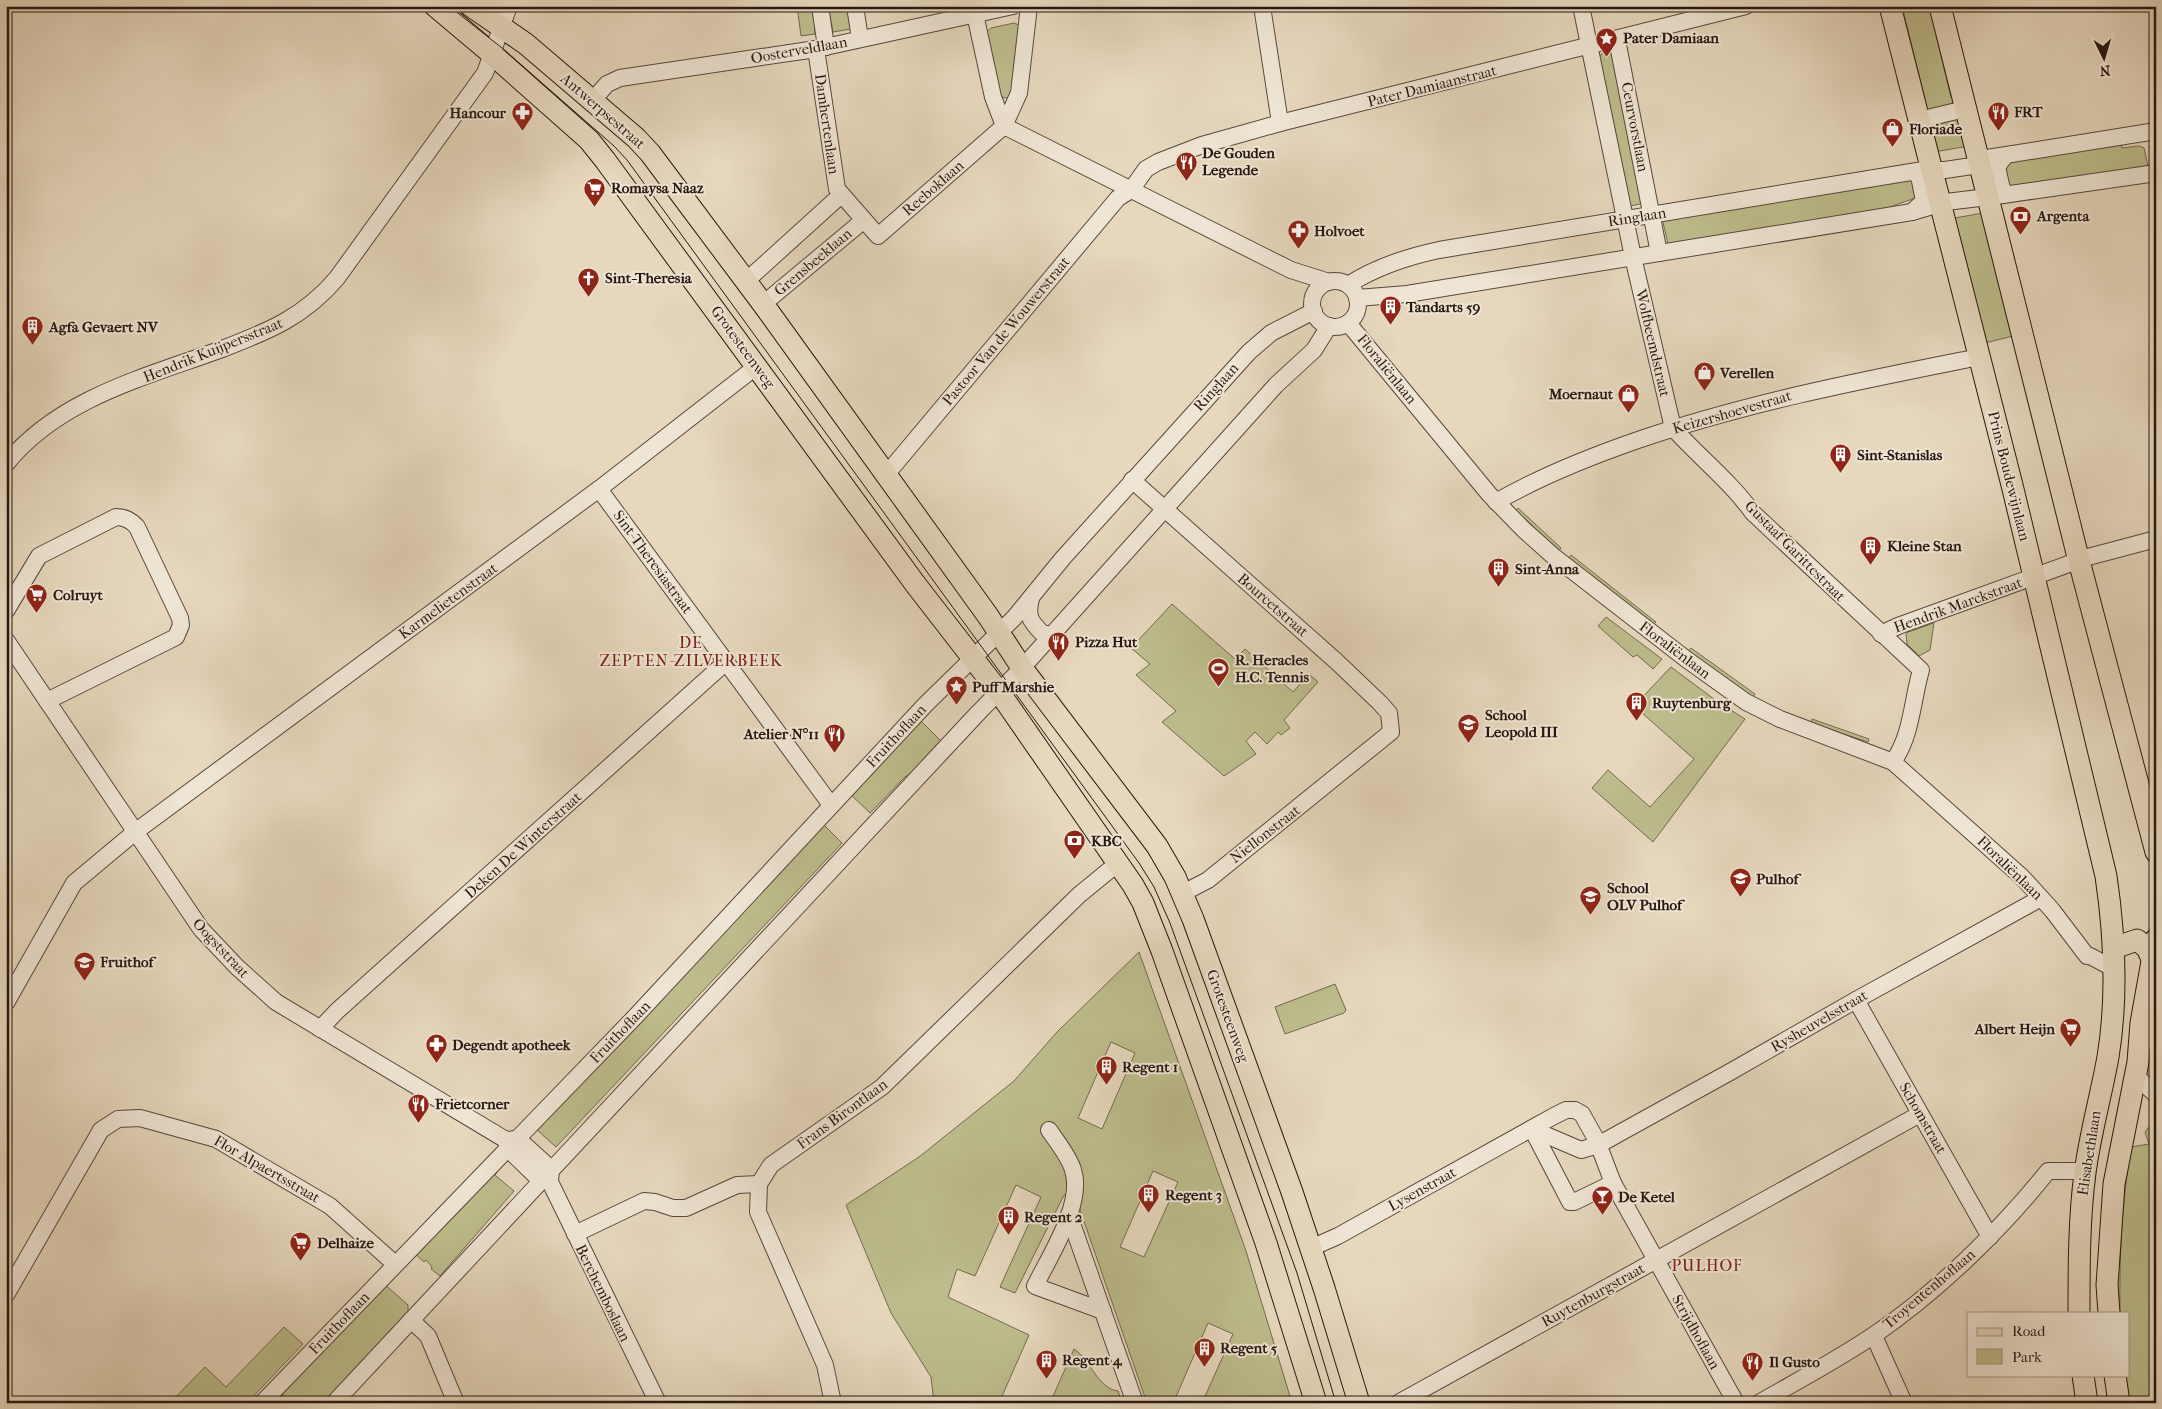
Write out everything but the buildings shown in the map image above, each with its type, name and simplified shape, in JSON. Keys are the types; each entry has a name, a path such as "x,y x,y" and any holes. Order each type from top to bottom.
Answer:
{"main road":[{"path":"435,6 492,54"},
{"name":"Antwerpsestraat","path":"470,6 526,44 636,138 650,153 745,282"},
{"name":"Prins Boudewijnlaan","path":"1890,6 1920,120 1922,170 1940,203 2106,876 2116,972 2115,995"},
{"path":"1940,6 1979,162 1997,196 2079,561 2149,800 2156,852"},
{"name":"Grotesteenweg","path":"492,54 589,140 757,366 916,585 1000,692"},
{"path":"745,282 763,304 885,476 1000,633"},
{"name":"Grotesteenweg","path":"1000,633 1022,668 1157,846 1183,893 1311,1248 1359,1403"},
{"path":"1000,692 1143,903 1162,951 1266,1243 1316,1403"},
{"path":"2104,1077 2106,1086 2118,1094 2133,1085 2154,949 2147,948 2137,940 2114,948"},
{"name":"Elisabethlaan","path":"2079,1312 2080,1215 2085,1171 2113,1022 2115,995"},
{"name":"Elisabethlaan","path":"2109,1312 2108,1285 2114,1184 2133,1085"},
{"path":"2083,1376 2087,1403"},
{"path":"2115,1376 2119,1403"}],"street":[{"path":"492,54 509,6"},
{"name":"Damhertenlaan","path":"820,6 821,48 837,189 864,220"},
{"path":"855,6 860,39"},
{"name":"Oosterveldlaan","path":"592,101 607,84 620,78 821,48 1013,6"},
{"path":"1004,126 1019,93 1029,6"},
{"path":"1262,6 1280,123"},
{"name":"Ceurvorstlaan","path":"1581,6 1633,257"},
{"name":"Pater Damiaanstraat","path":"1131,190 1146,170 1158,162 1202,144 1746,6"},
{"path":"975,14 993,97 1004,126 1291,270 1329,282 1341,282 1353,292 1357,309 1348,323 1329,326 1317,318 1306,285 1291,270"},
{"name":"Ceurvorstlaan","path":"1617,40 1659,253"},
{"name":"Hendrik Kuijpersstraat","path":"6,464 46,424 84,402 275,328 300,313 318,299 337,278 485,73 492,54"},
{"path":"1920,120 1966,109"},
{"name":"Reeboklaan","path":"864,220 878,236 1004,126"},
{"name":"Ringlaan","path":"1353,292 1367,273 1385,265 1428,252 1922,170 1945,170 1972,166 1979,162 2005,156 2156,131"},
{"path":"1997,196 2002,189 1997,167 2005,156"},
{"path":"1912,212 1924,201 1919,176 1922,170"},
{"path":"1353,292 1408,294 1912,212 1940,203 2156,173"},
{"name":"Pastoor Van de Wouwerstraat","path":"885,476 1118,198 1131,190"},
{"name":"Grensbeeklaan","path":"745,282 841,195"},
{"name":"Grensbeeklaan","path":"763,304 864,220"},
{"name":"Wolfbeemdstraat","path":"1633,257 1673,428"},
{"name":"Ringlaan","path":"1000,633 1132,480 1249,352 1271,333 1313,305 1318,288 1329,282"},
{"name":"Floraliënlaan","path":"1348,323 1496,502 1552,555 1686,659 1746,702 1780,719 1892,762 2015,870 2041,898 2087,956 2111,967 2116,972"},
{"path":"334,1403 547,1177 978,713 1000,692 1276,385 1314,350 1329,326"},
{"name":"Keizershoevestraat","path":"1496,502 1526,484 1588,457 1673,428 1804,392 1979,357"},
{"name":"Karmelietenstraat","path":"6,1003 74,883 135,832 599,489 757,366"},
{"name":"Gustaaf Garittestraat","path":"1673,428 1687,444 1740,494 1753,513 1921,670 1907,735 1900,753 1892,762"},
{"path":"1132,480 1165,509"},
{"name":"Sint-Theresiastraat","path":"599,489 831,805"},
{"name":"Bourcetstraat","path":"1165,509 1336,661 1389,713 1391,732 1344,771"},
{"path":"6,611 39,556 116,517 132,521 137,527 180,618 181,625 176,637 47,701"},
{"name":"Hendrik Marckstraat","path":"1881,634 1898,626 2079,561 2156,539"},
{"path":"1031,598 1028,612 1029,617 1042,634 1052,635"},
{"name":"Fruithoflaan","path":"262,1403 744,901 925,705 1000,633"},
{"name":"Oogststraat","path":"6,640 201,929 237,967 276,1002 511,1142 547,1177"},
{"name":"Deken De Winterstraat","path":"320,1029 337,1011 726,662"},
{"name":"Niellonstraat","path":"1183,893 1208,880 1344,771"},
{"name":"Frans Birontlaan","path":"759,1184 771,1165 882,1087 1078,895 1118,864"},
{"name":"Rysheuvelsstraat","path":"1598,1145 2041,898"},
{"path":"2090,956 2094,952 2107,951 2114,948"},
{"name":"Schomstraat","path":"1856,1000 1990,1236"},
{"path":"2133,1085 2156,1095"},
{"path":"2133,1085 2156,1100"},
{"name":"Lysenstraat","path":"1311,1248 1338,1236 1566,1110 1575,1110"},
{"name":"Strijdhoflaan","path":"1575,1110 1582,1114 1598,1145 1613,1183 1736,1403"},
{"name":"Ruytenburgstraat","path":"1398,1403 1920,1114"},
{"name":"Flor Alpaertsstraat","path":"6,1295 101,1130 109,1123 128,1117 140,1118 203,1134 229,1145 330,1206 395,1264"},
{"path":"1532,1129 1581,1150 1598,1145"},
{"path":"1532,1129 1570,1202 1574,1202 1613,1183"},
{"path":"1049,1130 1073,1169 1076,1186 1069,1215 1035,1286 1103,1311"},
{"name":"Troyentenhoflaan","path":"1759,1403 1874,1336 1921,1300 1990,1236 2048,1172 2085,1171"},
{"name":"Berchemboslaan","path":"547,1177 658,1403"},
{"path":"574,1234 644,1201 673,1208 686,1208 737,1185 759,1184 758,1212 825,1365 833,1403"},
{"path":"1069,1215 1135,1403"},
{"path":"411,1320 428,1336 456,1403"},
{"path":"1874,1336 1904,1403"}],"green space":[{"path":"797,6 814,6 815,34 801,36"},
{"path":"828,6 848,6 851,29 833,32"},
{"path":"1902,6 1929,6 1951,97 1956,97 1954,104 1929,111 1922,105 1926,103"},
{"path":"1014,23 1019,25 1013,92 1010,97 1005,98 1000,96 987,32 991,28"},
{"path":"1605,50 1612,51 1645,203 1630,206 1599,57"},
{"path":"1961,115 1969,146 1934,152 1926,122"},
{"path":"2121,143 2122,148 2139,146 2144,148 2148,166 2010,188 2003,168 2009,161"},
{"path":"1911,180 1915,182 1918,196 1885,211 1668,244 1662,218"},
{"path":"1983,213 2017,335 1981,344 1955,218"},
{"path":"1518,508 1561,548 1559,551 1519,513 1514,512"},
{"path":"1571,555 1656,622 1654,624 1569,558"},
{"name":"R. Heracles H.C. Tennis","path":"1172,604 1235,659 1245,649 1293,692 1309,674 1318,682 1284,720 1290,728 1281,735 1278,732 1267,744 1255,732 1246,741 1256,754 1224,776 1162,722 1176,711 1136,675 1150,664 1131,648"},
{"path":"1606,617 1662,659 1653,669 1637,655 1633,657 1598,626"},
{"path":"1934,623 1930,650 1919,656 1907,644 1906,634"},
{"path":"1691,648 1755,694 1752,699 1750,695 1691,653 1686,653"},
{"path":"1671,667 1718,702 1745,719 1653,842 1592,788 1608,770 1650,807 1694,759 1634,706"},
{"path":"1812,719 1869,739 1868,742 1811,723"},
{"path":"921,721 941,741 912,776 906,776 870,813 848,792"},
{"path":"821,822 842,843 556,1147 536,1129"},
{"path":"1139,952 1246,1251 1292,1403 1202,1403 1233,1334 1208,1323 1175,1399 1182,1403 1147,1403 1079,1207 1064,1195 1015,1293 1000,1287 1041,1197 1016,1185 975,1276 957,1269 948,1297 1029,1335 999,1403 934,1403 931,1377 891,1313 846,1205 919,1157 1014,1081 1057,1032","holes":["1111,1042 1135,1053 1102,1129 1078,1118","1153,1171 1178,1182 1144,1257 1120,1247"]},
{"path":"1335,984 1346,1010 1344,1013 1285,1034 1275,1007"},
{"path":"2156,1127 2156,1403 2129,1403 2125,1376 2130,1376 2130,1312 2120,1312 2123,1209 2131,1147 2149,1144 2145,1132 2148,1128"},
{"path":"500,1168 495,1175 514,1191 440,1276 431,1269 432,1267 426,1260 424,1262 412,1251"},
{"path":"382,1282 408,1305 408,1313 328,1403 281,1403 284,1389"},
{"path":"284,1327 303,1344 247,1403 170,1403 205,1367 226,1387"},
{"path":"1074,1349 1105,1385 1118,1391 1122,1403 1050,1403"}],"tram line":[{"path":"449,6 502,48 614,146 627,160 1139,863 1154,887 1170,923 1297,1273 1336,1403"}],"place":[{"name":"Pater Damiaan","path":"1607,57"},
{"name":"FRT","path":"1998,131"},
{"name":"Hancour","path":"522,132"},
{"name":"Floriade","path":"1893,148"},
{"name":"De Gouden Legende","path":"1186,181"},
{"name":"Romaysa Naaz","path":"595,207"},
{"name":"Argenta","path":"2021,235"},
{"name":"Holvoet","path":"1298,250"},
{"name":"Sint-Theresia","path":"589,297"},
{"name":"Tandarts 59","path":"1390,326"},
{"name":"Agfa Gevaert NV","path":"33,346"},
{"name":"Verellen","path":"1704,392"},
{"name":"Moernaut","path":"1629,413"},
{"name":"Sint-Stanislas","path":"1841,474"},
{"name":"Kleine Stan","path":"1871,565"},
{"name":"Sint-Anna","path":"1499,588"},
{"name":"Colruyt","path":"37,614"},
{"name":"Pizza Hut","path":"1059,661"},
{"name":"R. Heracles H.C. Tennis","path":"1219,688"},
{"name":"Puff Marshie","path":"956,706"},
{"name":"Ruytenburg","path":"1636,722"},
{"name":"School Leopold III","path":"1469,743"},
{"name":"Atelier N°11","path":"835,753"},
{"name":"KBC","path":"1075,860"},
{"name":"Pulhof","path":"1740,898"},
{"name":"School OLV Pulhof","path":"1591,916"},
{"name":"Fruithof","path":"84,981"},
{"name":"Albert Heijn","path":"2071,1048"},
{"name":"Degendt apotheek","path":"436,1064"},
{"name":"Regent 1","path":"1106,1086"},
{"name":"Frietcorner","path":"419,1123"},
{"name":"Regent 3","path":"1149,1214"},
{"name":"De Ketel","path":"1602,1216"},
{"name":"Regent 2","path":"1008,1236"},
{"name":"Delhaize","path":"301,1262"},
{"name":"Regent 5","path":"1204,1367"},
{"name":"Regent 4","path":"1046,1379"},
{"name":"Il Gusto","path":"1753,1381"}],"district":[{"name":"DE ZEPTEN-ZILVERBEEK","path":"691,651"},
{"name":"PULHOF","path":"1707,1265"}]}
